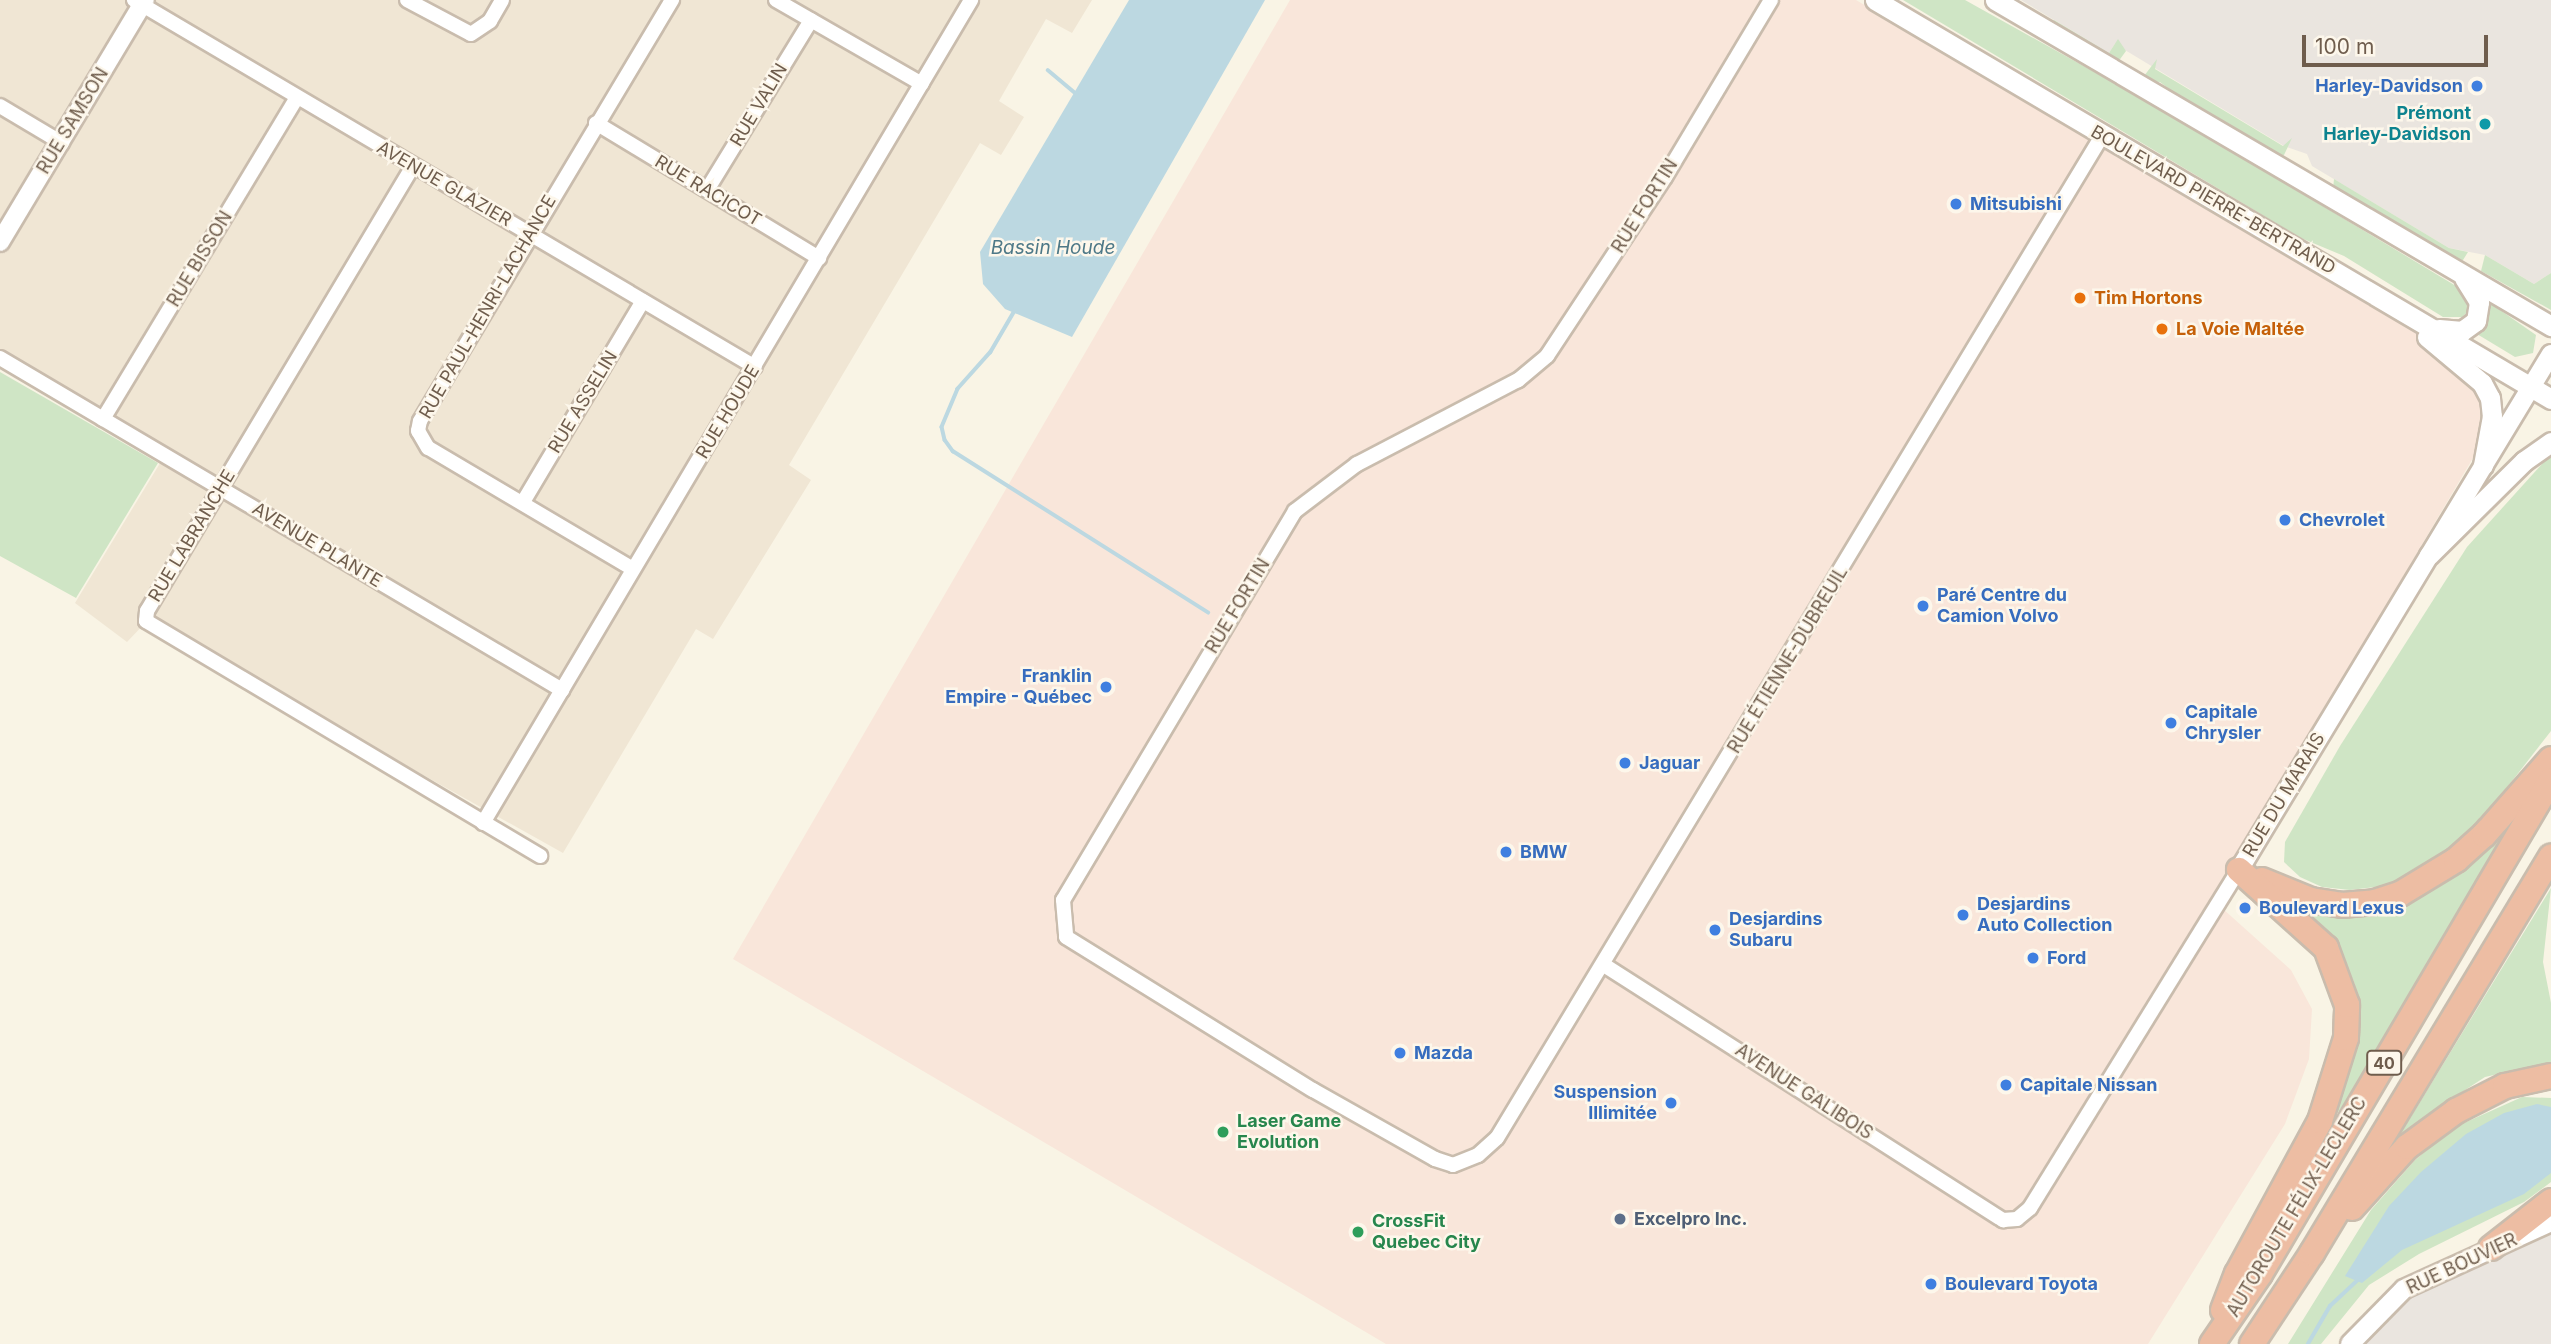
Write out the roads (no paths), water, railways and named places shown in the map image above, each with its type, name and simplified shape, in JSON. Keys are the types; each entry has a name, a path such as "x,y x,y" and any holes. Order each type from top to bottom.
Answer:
{"highway":[{"path":"2239,870 2321,902 2375,902 2400,894 2456,860 2484,835 2551,759"},
{"name":"AUTOROUTE FÉLIX-LECLERC","path":"2211,1344 2260,1274 2551,780"},
{"name":"AUTOROUTE FÉLIX-LECLERC","path":"2252,1344 2312,1253 2551,857"},
{"path":"2211,1344 2237,1274 2319,1121 2346,1038 2347,1005 2326,948 2239,870"},
{"path":"2312,1253 2407,1147 2456,1111 2505,1086 2546,1079"},
{"path":"2491,1248 2551,1201"}],"main road":[{"name":"BOULEVARD PIERRE-BERTRAND","path":"1875,0 1894,7 2102,136 2551,399"},
{"path":"1995,0 2551,326"},
{"path":"2435,329 2462,331 2476,321 2479,302 2461,274"},
{"path":"2363,287 2482,383 2492,416 2483,466"},
{"path":"2429,555 2524,461 2551,442"}],"street":[{"path":"407,0 459,31 471,34 490,21 502,0"},
{"name":"RUE PAUL-HENRI-LACHANCE","path":"633,569 428,448 418,431 419,421 672,0"},
{"path":"776,0 922,83"},
{"name":"RUE HOUDE","path":"483,822 971,0"},
{"name":"RUE FORTIN","path":"1453,1165 1313,1090 1066,937 1063,900 1294,511 1357,464 1518,380 1547,356 1665,177 1771,0"},
{"name":"AVENUE GLAZIER","path":"140,2 297,98 755,367"},
{"name":"RUE SAMSON","path":"0,242 62,143 140,2"},
{"name":"RUE VALIN","path":"708,190 811,20"},
{"name":"RUE BISSON","path":"103,419 297,98"},
{"path":"0,106 62,143"},
{"name":"RUE RACICOT","path":"596,124 819,258"},
{"name":"RUE ÉTIENNE-DUBREUIL","path":"1453,1165 1478,1155 1497,1138 1604,965 2102,136"},
{"name":"RUE LABRANCHE","path":"413,166 147,611 146,621 540,856"},
{"name":"RUE ASSELIN","path":"523,502 643,301"},
{"name":"RUE DU MARAIS","path":"2003,1220 2017,1219 2030,1209 2551,354"},
{"name":"AVENUE PLANTE","path":"0,358 562,690"},
{"name":"AVENUE GALIBOIS","path":"1604,965 2003,1220"},
{"name":"RUE BOUVIER","path":"2350,1344 2404,1289 2551,1222"}],"water":[{"name":"Bassin Houde","path":"1129,0 1265,0 1072,337 1005,309 983,284 980,252"},
{"path":"2537,1104 2551,1107 2551,1173 2524,1194 2402,1250 2362,1283 2345,1276 2389,1206 2421,1172 2466,1134 2504,1113"}],"waterway":[{"path":"1048,70 1077,94"},
{"path":"1015,311 991,352 958,389 942,427 945,440 953,451 1208,612"},
{"path":"2308,1344 2330,1306 2360,1278"}],"place":[{"name":"Harley-Davidson","path":"2477,86"},
{"name":"Prémont Harley-Davidson","path":"2485,124"},
{"name":"Mitsubishi","path":"1956,204"},
{"name":"Tim Hortons","path":"2080,298"},
{"name":"La Voie Maltée","path":"2162,329"},
{"name":"Chevrolet","path":"2285,520"},
{"name":"Paré Centre du Camion Volvo","path":"1923,606"},
{"name":"Franklin Empire - Québec","path":"1106,687"},
{"name":"Capitale Chrysler","path":"2171,723"},
{"name":"Jaguar","path":"1625,763"},
{"name":"BMW","path":"1506,852"},
{"name":"Boulevard Lexus","path":"2245,908"},
{"name":"Desjardins Auto Collection","path":"1963,915"},
{"name":"Desjardins Subaru","path":"1715,930"},
{"name":"Ford","path":"2033,958"},
{"name":"Mazda","path":"1400,1053"},
{"name":"Capitale Nissan","path":"2006,1085"},
{"name":"Suspension Illimitée","path":"1671,1103"},
{"name":"Laser Game Evolution","path":"1223,1132"},
{"name":"Excelpro Inc.","path":"1620,1219"},
{"name":"CrossFit Quebec City","path":"1358,1232"},
{"name":"Boulevard Toyota","path":"1931,1284"}]}
